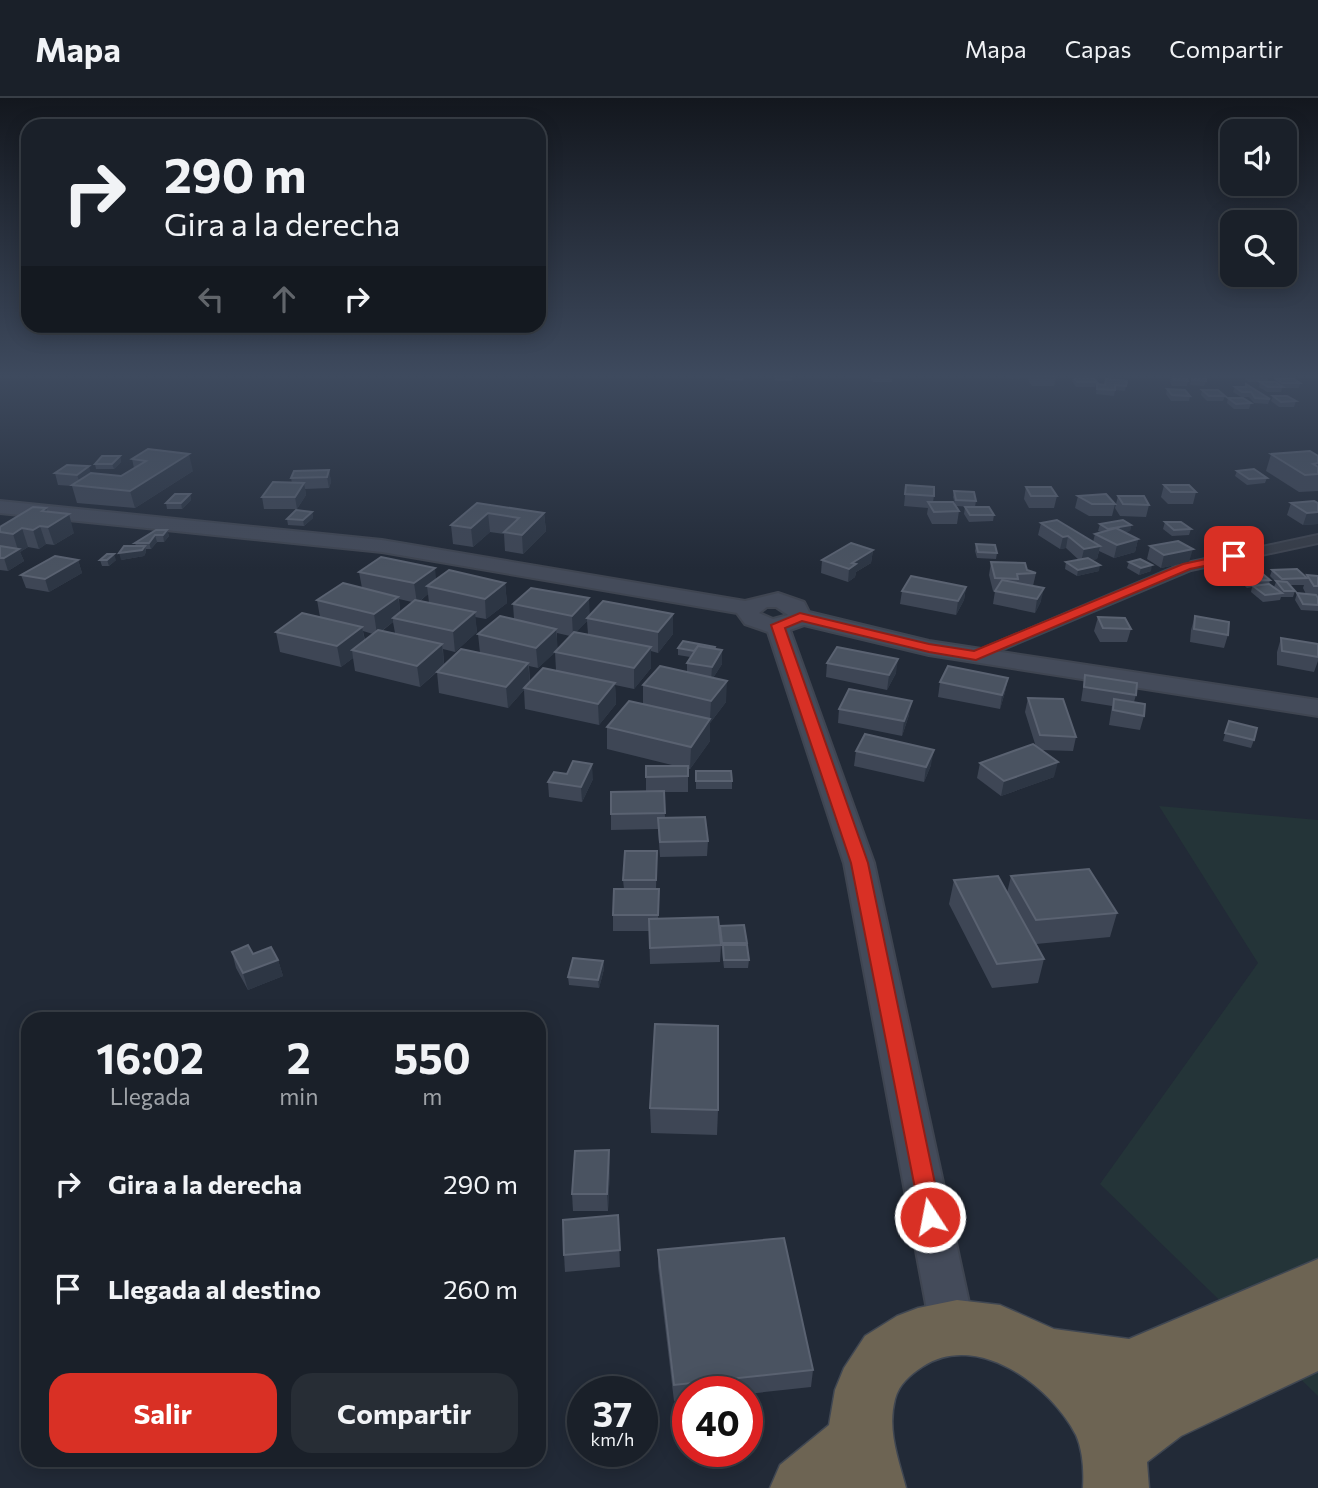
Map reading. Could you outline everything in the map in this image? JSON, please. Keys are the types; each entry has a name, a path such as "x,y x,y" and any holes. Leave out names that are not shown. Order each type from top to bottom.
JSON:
{"highway":[{"path":"1049,1357 1130,1368 1318,1285"},
{"path":"803,1488 866,1465 862,1403 875,1370 908,1339 952,1326 1001,1333 1049,1357 1070,1376 1103,1422 1114,1469"},
{"path":"1114,1469 1160,1413 1318,1341"}],"street":[{"path":"0,507 382,546 748,608 763,601 785,601 800,610 789,621"},
{"path":"976,656 1187,566 1318,539"},
{"path":"789,621 976,656 1318,708"},
{"path":"789,621 859,863 952,1326"}],"shaded area":[{"path":"1159,806 1318,820 1318,1396 1100,1184 1258,963"}],"building":[{"path":"148,449 189,454 130,491 72,485 91,473 121,476 146,461 132,459"},
{"path":"1310,451 1318,456 1318,463 1313,464 1318,467 1318,474 1305,475 1271,454"},
{"path":"102,456 120,456 112,464 95,464"},
{"path":"67,465 89,466 77,475 55,473"},
{"path":"1254,469 1267,478 1249,479 1237,471"},
{"path":"329,470 327,477 291,478 294,471"},
{"path":"273,482 304,483 295,497 262,497"},
{"path":"906,485 934,487 934,496 905,494"},
{"path":"1164,485 1189,485 1196,492 1171,492"},
{"path":"1026,487 1051,487 1057,496 1031,496"},
{"path":"954,491 974,492 976,501 956,500"},
{"path":"175,494 190,494 181,503 166,503"},
{"path":"1106,494 1115,504 1092,504 1078,496"},
{"path":"1118,496 1144,496 1149,505 1123,504"},
{"path":"928,502 953,502 959,511 934,512"},
{"path":"477,503 544,513 522,535 504,532 519,518 488,513 471,528 451,525"},
{"path":"1291,503 1318,503 1318,512 1307,513"},
{"path":"33,507 46,508 42,511 69,514 48,527 40,526 33,530 22,528 13,534 0,532 0,527"},
{"path":"965,507 989,507 994,515 970,515"},
{"path":"296,510 312,512 303,520 287,519"},
{"path":"1057,520 1100,546 1084,549 1068,536 1063,537 1041,523"},
{"path":"1123,520 1131,525 1108,529 1100,524"},
{"path":"1165,522 1181,522 1191,529 1174,530"},
{"path":"1116,528 1138,539 1117,545 1095,534"},
{"path":"156,530 167,530 163,535 155,535 149,543 135,543"},
{"path":"1178,541 1193,549 1164,555 1150,546"},
{"path":"851,543 873,550 852,563 856,564 849,569 822,560"},
{"path":"976,544 995,545 997,553 978,552"},
{"path":"0,546 19,549 0,558"},
{"path":"124,546 145,546 142,550 119,553"},
{"path":"107,554 114,554 107,560 100,560"},
{"path":"55,556 78,560 45,579 21,575"},
{"path":"381,557 435,568 414,583 359,572"},
{"path":"1088,558 1100,565 1078,570 1066,562"},
{"path":"1140,559 1152,565 1141,568 1129,562"},
{"path":"991,562 1025,563 1027,570 1036,573 1017,574 1018,579 995,578"},
{"path":"1257,569 1270,580 1249,581 1237,570"},
{"path":"1297,569 1307,578 1282,579 1272,570"},
{"path":"449,570 505,583 485,599 427,586"},
{"path":"1307,575 1318,576 1318,586 1314,586"},
{"path":"911,576 966,587 958,601 902,591"},
{"path":"1002,580 1044,588 1037,599 995,591"},
{"path":"1276,581 1287,582 1295,591 1284,591"},
{"path":"343,583 398,597 374,614 317,600"},
{"path":"1269,584 1282,593 1265,595 1253,586"},
{"path":"531,588 589,598 572,616 513,604"},
{"path":"1297,593 1316,595 1318,605 1303,604"},
{"path":"415,600 475,612 453,631 393,618"},
{"path":"603,601 673,614 658,632 587,618"},
{"path":"302,613 362,627 337,646 276,632"},
{"path":"500,616 556,629 536,648 478,634"},
{"path":"1195,616 1229,622 1228,635 1194,629"},
{"path":"1098,617 1125,618 1131,629 1103,628"},
{"path":"378,630 442,644 417,666 352,650"},
{"path":"574,632 651,647 634,668 555,652"},
{"path":"1281,638 1318,644 1318,657 1282,651"},
{"path":"683,641 715,647 698,646 694,651 678,648"},
{"path":"698,646 722,650 712,667 687,663"},
{"path":"837,647 898,659 889,675 827,663"},
{"path":"461,649 528,663 506,687 437,672"},
{"path":"660,666 727,681 711,701 643,685"},
{"path":"948,666 1008,678 1002,695 940,682"},
{"path":"543,668 615,683 598,704 524,688"},
{"path":"1085,675 1137,683 1136,695 1084,687"},
{"path":"849,689 912,701 904,721 839,709"},
{"path":"1028,698 1063,699 1076,737 1040,735"},
{"path":"1114,699 1145,704 1144,716 1113,710"},
{"path":"629,701 710,719 691,747 607,727"},
{"path":"1229,721 1257,728 1254,740 1225,733"},
{"path":"865,734 934,750 926,767 856,751"},
{"path":"1033,744 1058,762 1004,781 980,763"},
{"path":"573,761 592,764 581,787 548,782 554,772 567,774"},
{"path":"646,766 688,766 688,776 646,777"},
{"path":"696,771 731,771 732,781 696,781"},
{"path":"664,791 665,813 611,814 611,792"},
{"path":"705,817 708,841 660,842 658,818"},
{"path":"625,851 657,851 656,880 623,880"},
{"path":"1089,869 1117,913 1036,920 1011,876"},
{"path":"998,876 1044,959 997,964 954,880"},
{"path":"614,889 659,889 658,915 613,915"},
{"path":"718,917 721,945 650,948 649,919"},
{"path":"744,925 747,943 722,943 720,926"},
{"path":"248,945 253,954 271,947 278,960 243,973 232,952"},
{"path":"723,945 747,945 749,960 724,960"},
{"path":"573,958 603,961 598,980 568,977"},
{"path":"655,1024 718,1026 718,1110 650,1108"},
{"path":"609,1150 607,1194 572,1194 575,1151"},
{"path":"618,1215 620,1250 564,1255 563,1220"},
{"path":"784,1238 813,1370 757,1376 673,1376 658,1250"}],"route":[{"path":"930,1217 859,863 778,625 792,623 800,617 929,648 976,656 1187,566 1234,556"}]}
